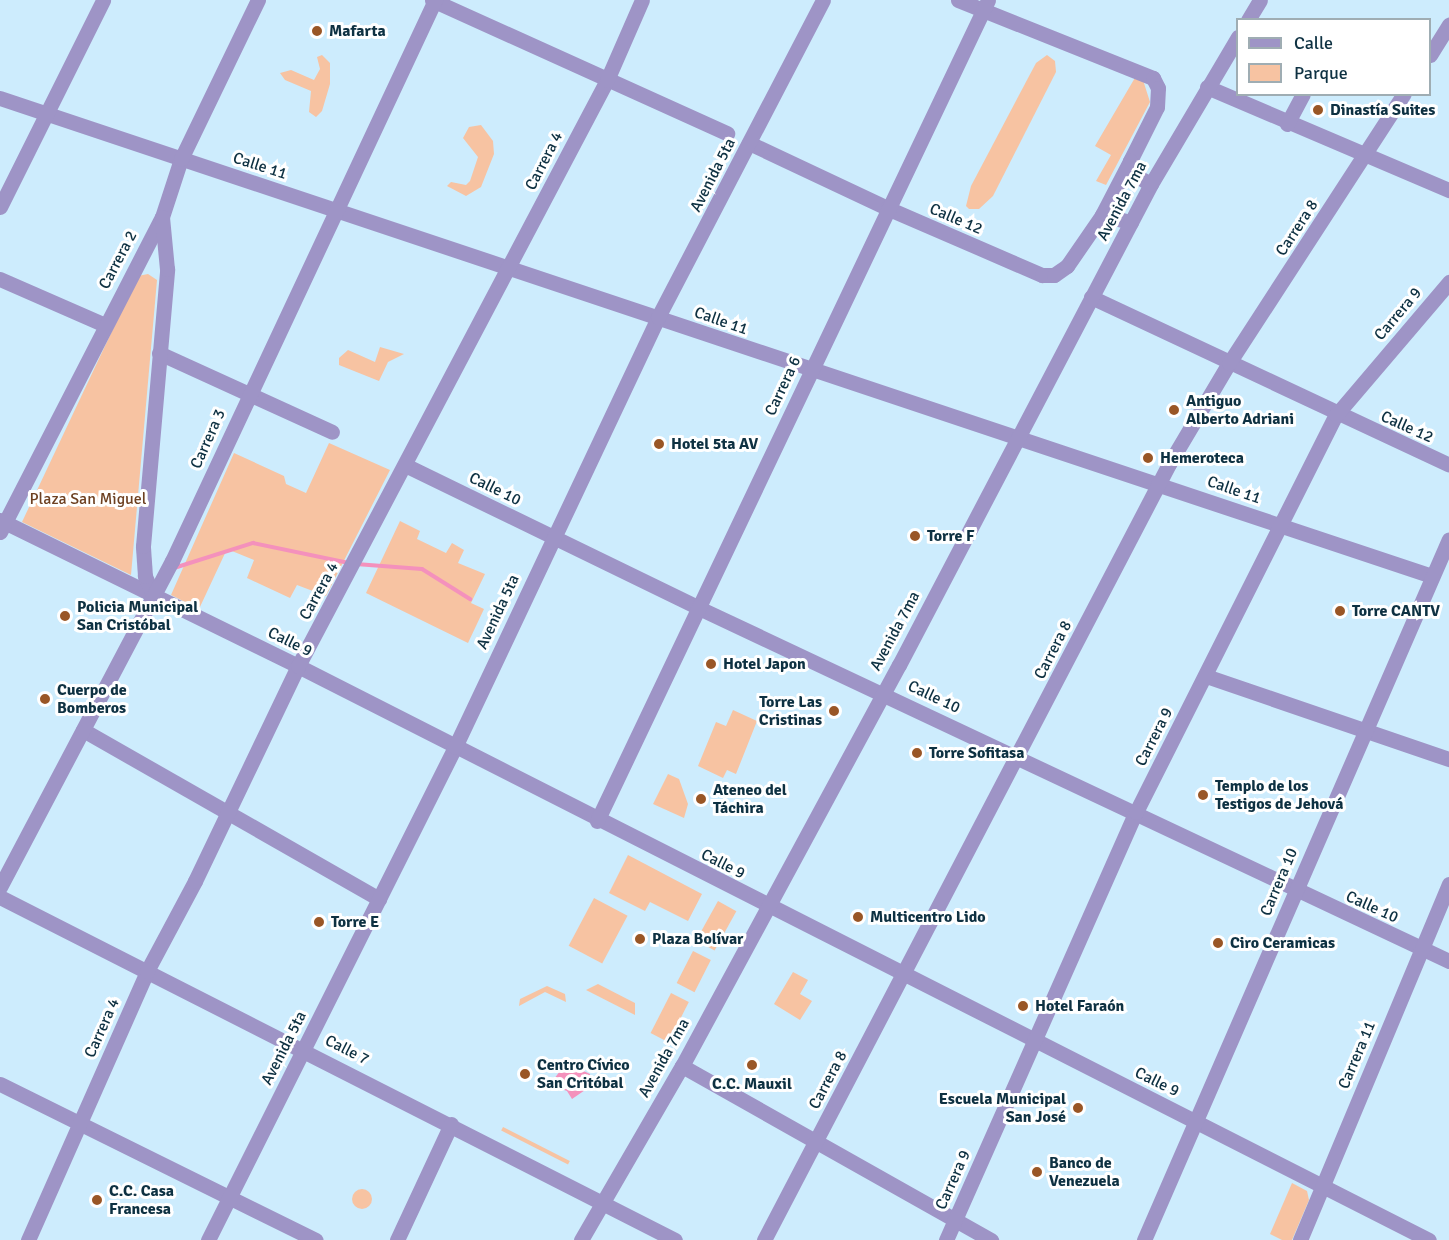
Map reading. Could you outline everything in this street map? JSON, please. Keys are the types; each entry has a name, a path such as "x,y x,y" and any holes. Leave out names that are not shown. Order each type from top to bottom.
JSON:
{"street":[{"path":"0,207 103,0"},
{"name":"Carrera 2","path":"2,525 136,263 162,217 181,159 258,0"},
{"path":"434,0 727,133"},
{"name":"Carrera 3","path":"0,887 172,561 434,0"},
{"name":"Carrera 4","path":"28,1240 147,971 228,813 298,666 382,511 607,80 642,0"},
{"name":"Avenida 5ta","path":"208,1240 455,747 658,317 823,0"},
{"path":"958,0 985,5"},
{"path":"1249,18 1260,0"},
{"name":"Calle 12","path":"749,143 887,208 1042,274 1054,274 1067,266 1102,215 1157,106 1158,88 1153,78 985,5"},
{"name":"Carrera 6","path":"597,820 701,609 810,371 985,5"},
{"path":"1431,53 1449,24"},
{"name":"Avenida 7ma","path":"581,1240 682,1066 766,906 883,693 1151,184 1236,40"},
{"path":"1207,87 1287,124 1449,190"},
{"path":"1287,124 1302,96"},
{"name":"Carrera 8","path":"764,1240 1159,484 1229,363 1403,96"},
{"name":"Calle 11","path":"0,98 658,317 1015,440 1159,484 1431,576"},
{"path":"1130,161 1134,175 1151,184"},
{"path":"1102,215 1131,222"},
{"path":"153,595 145,576 143,546 167,269 162,217"},
{"path":"136,263 156,259 167,269"},
{"path":"0,279 105,325"},
{"name":"Carrera 9","path":"946,1240 1136,812 1336,415 1449,282"},
{"name":"Calle 12","path":"1091,297 1336,415 1449,465"},
{"path":"159,353 332,432"},
{"name":"Calle 10","path":"405,465 701,609 1136,812 1294,891 1449,961"},
{"name":"Calle 9","path":"2,525 298,666 766,906 1322,1186 1412,1237 1430,1240"},
{"name":"Carrera 10","path":"1144,1240 1449,539"},
{"path":"1206,676 1449,759"},
{"path":"82,730 379,899"},
{"name":"Carrera 11","path":"1300,1240 1449,884"},
{"name":"Calle 7","path":"0,897 304,1048 675,1240"},
{"path":"682,1066 991,1240"},
{"path":"0,1084 315,1240"},
{"path":"397,1240 451,1124"}],"green space":[{"path":"322,55 330,63 330,84 322,111 316,117 309,112 311,91 285,80 280,73 291,70 314,80 320,69 317,57"},
{"path":"1047,55 1055,61 1056,72 993,196 979,209 969,209 966,206 971,186 1036,63"},
{"path":"1136,76 1143,80 1150,102 1106,185 1096,181 1111,155 1095,146"},
{"path":"481,125 493,141 494,154 481,187 466,196 447,186 451,182 466,185 470,181 478,157 463,138 469,127"},
{"name":"Plaza San Miguel","path":"148,274 157,280 131,575 22,522 138,276"},
{"path":"380,347 404,354 388,362 379,381 339,365 339,358 348,350 375,362"},
{"path":"329,443 390,470 326,596 297,585 290,598 247,578 254,560 227,549 199,609 171,595 234,453 284,476 286,484 306,493"},
{"path":"400,521 420,531 417,539 446,553 452,543 464,550 458,563 485,574 471,603 484,609 468,643 366,593"},
{"path":"733,710 757,721 736,774 727,770 723,778 698,766 716,722 726,726"},
{"path":"668,774 679,779 688,804 684,818 653,804"},
{"path":"628,855 702,894 688,921 650,902 645,911 609,893"},
{"path":"594,898 628,916 602,964 569,946"},
{"path":"718,901 736,911 715,951 696,940"},
{"path":"693,951 711,960 694,992 677,983"},
{"path":"793,972 808,980 800,994 812,1001 800,1020 774,1004"},
{"path":"598,984 635,1003 635,1015 586,990"},
{"path":"547,986 565,994 566,1002 545,992 519,1006 520,999"},
{"path":"671,993 689,1002 668,1042 651,1033"},
{"path":"503,1127 570,1161 568,1165 501,1131"},
{"path":"1292,1183 1307,1191 1309,1200 1292,1240 1282,1240 1270,1234"},
{"path":"362,1189 369,1192 372,1199 369,1206 362,1209 355,1206 352,1199 355,1192"}],"shaded area":[{"path":"566,1063 590,1074 591,1086 572,1099 567,1091 554,1086 554,1079"}],"waterway":[{"path":"174,568 253,543 349,563"},
{"path":"356,564 422,569 470,599"}],"place":[{"name":"Mafarta","path":"317,31"},
{"name":"Dinastía Suites","path":"1318,110"},
{"name":"Antiguo Alberto Adriani","path":"1174,410"},
{"name":"Hotel 5ta AV","path":"659,444"},
{"name":"Hemeroteca","path":"1148,458"},
{"name":"Torre F","path":"915,536"},
{"name":"Torre CANTV","path":"1340,611"},
{"name":"Policia Municipal San Cristóbal","path":"65,616"},
{"name":"Hotel Japon","path":"711,664"},
{"name":"Cuerpo de Bomberos","path":"45,699"},
{"name":"Torre Las Cristinas","path":"834,711"},
{"name":"Torre Sofitasa","path":"917,753"},
{"name":"Templo de los Testigos de Jehová","path":"1203,795"},
{"name":"Ateneo del Táchira","path":"701,799"},
{"name":"Multicentro Lido","path":"858,917"},
{"name":"Torre E","path":"319,922"},
{"name":"Plaza Bolívar","path":"640,939"},
{"name":"Ciro Ceramicas","path":"1218,943"},
{"name":"Hotel Faraón","path":"1023,1006"},
{"name":"C.C. Mauxil","path":"752,1065"},
{"name":"Centro Cívico San Critóbal","path":"525,1074"},
{"name":"Escuela Municipal San José","path":"1078,1108"},
{"name":"Banco de Venezuela","path":"1037,1172"},
{"name":"C.C. Casa Francesa","path":"97,1200"}]}
